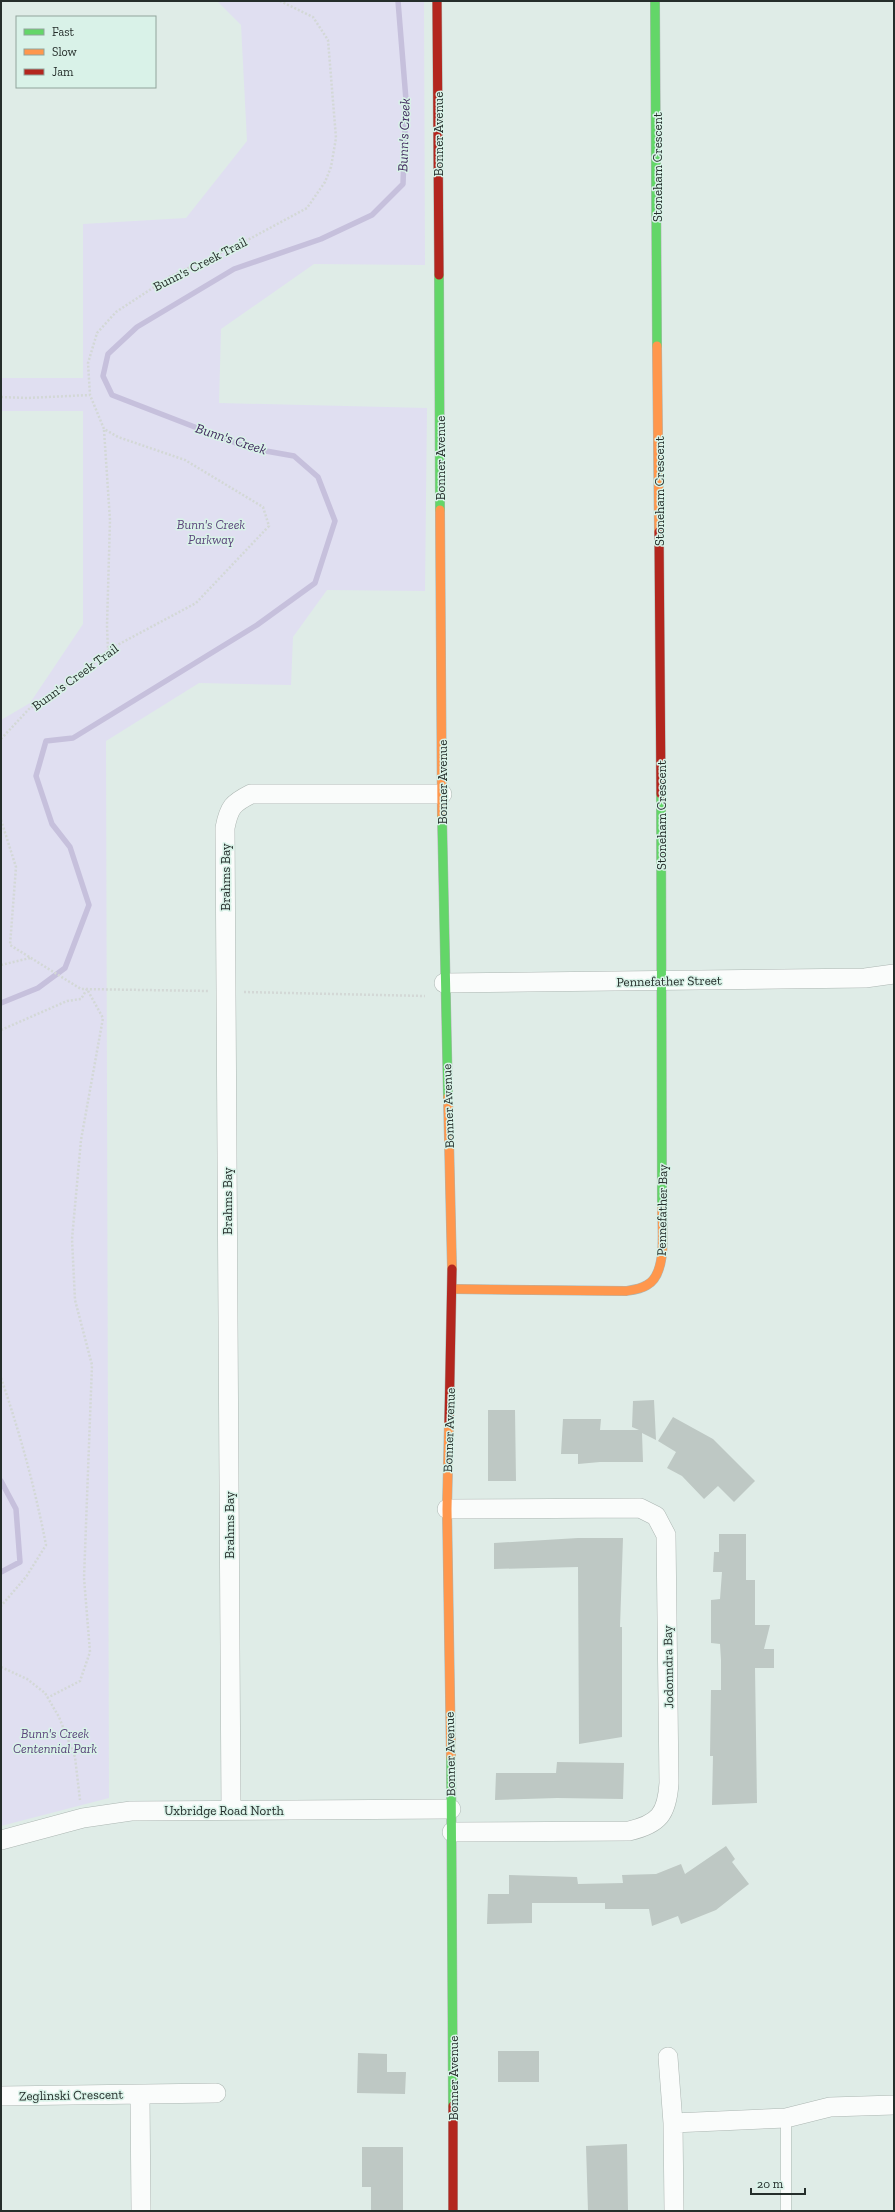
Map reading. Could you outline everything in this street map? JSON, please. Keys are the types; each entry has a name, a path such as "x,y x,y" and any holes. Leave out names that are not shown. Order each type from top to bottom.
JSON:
{"street":[{"name":"Bonner Avenue","path":"437,1 444,990 453,1289 447,1509 452,1832 453,2211"},
{"name":"Stoneham Crescent","path":"656,1 662,982"},
{"name":"Brahms Bay","path":"231,1810 225,828 228,813 236,802 251,794 442,794"},
{"name":"Pennefather Street","path":"444,990 662,982 865,978 894,974"},
{"name":"Pennefather Bay","path":"453,1289 626,1290 645,1288 657,1275 662,1258 662,982"},
{"name":"Jodonndra Bay","path":"447,1509 640,1508 656,1516 666,1535 669,1783 668,1801 660,1818 646,1827 629,1831 452,1832"},
{"name":"Uxbridge Road North","path":"1,1840 83,1818 132,1811 451,1809"},
{"path":"668,2057 673,2123 674,2211"},
{"name":"Zeglinski Crescent","path":"1,2096 216,2093"},
{"name":"Zeglinski Crescent","path":"140,2095 142,2211"},
{"path":"673,2123 786,2118 830,2107 894,2105"}],"lane":[{"path":"786,2118 786,2211"}],"path":[{"name":"Bunn's Creek Trail","path":"1,739 29,709 78,678 108,650 196,603 269,526 263,507 185,460 118,437 104,429 90,395 88,363 97,333 116,312 171,276 242,243 307,208 325,182 331,167 336,138 328,40 313,17 280,1"},
{"path":"1,397 27,398 90,395"},
{"path":"104,429 110,520 107,626 108,650"},
{"path":"1,820 16,867 10,945 81,989 226,992 444,990"},
{"path":"1,965 30,958"},
{"path":"1,1030 67,1001 81,999 87,989"},
{"path":"48,1698 80,1681 90,1652 84,1578 92,1365 75,1300 72,1239 81,1140 103,1018 87,989"},
{"path":"1,1378 20,1435 38,1502 46,1545 26,1577 1,1606"},
{"path":"1,1667 27,1679 48,1698 59,1717 75,1757 83,1818"}],"green space":[{"path":"217,1 424,1 425,265 314,264 221,329 219,403 427,408 425,591 327,590 293,637 291,685 199,683 106,741 109,1798 1,1826 1,720 30,703 83,624 83,411 1,411 1,378 83,378 83,224 186,218 247,141 241,25"}],"building":[{"path":"654,1400 656,1440 642,1433 643,1462 600,1462 578,1464 578,1454 561,1454 563,1419 601,1419 600,1430 639,1430 632,1427 633,1401"},
{"path":"488,1410 515,1410 516,1481 488,1481"},
{"path":"673,1417 713,1439 755,1481 734,1502 718,1486 704,1499 682,1476 667,1468 676,1452 658,1441"},
{"path":"719,1534 746,1534 746,1580 755,1580 755,1625 770,1625 764,1649 774,1649 774,1668 755,1668 757,1803 712,1805 713,1756 710,1756 711,1690 721,1690 721,1660 720,1644 711,1643 711,1600 720,1599 722,1572 713,1572 714,1552 719,1552"},
{"path":"578,1538 623,1538 620,1627 622,1627 622,1737 579,1744 578,1567 494,1569 494,1543"},
{"path":"557,1762 624,1763 623,1799 557,1798 495,1800 496,1773 556,1773"},
{"path":"726,1846 735,1859 732,1862 749,1884 716,1910 681,1924 678,1916 652,1926 649,1909 605,1909 605,1903 532,1903 532,1923 487,1924 488,1894 509,1894 509,1875 577,1877 578,1884 623,1883 622,1875 656,1874 681,1864 685,1874"},
{"path":"498,2051 539,2051 539,2082 498,2082"},
{"path":"358,2053 387,2054 387,2072 406,2072 405,2094 357,2093"},
{"path":"627,2144 628,2211 588,2211 586,2146"},
{"path":"362,2147 403,2147 403,2211 371,2211 371,2187 362,2187"}],"waterway":[{"name":"Bunn's Creek","path":"1,1003 38,988 65,968 89,905 70,847 52,824 36,776 46,741 73,738 257,625 315,583 335,521 318,477 294,456 249,448 112,395 103,376 108,354 137,327 234,269 321,239 372,215 403,184 406,100 398,1"},
{"name":"Bunn's Creek","path":"1,1481 16,1509 20,1562 1,1572"}],"traffic: fast":[{"path":"655,1 657,346"},
{"path":"439,275 440,510"},
{"path":"661,794 662,1206"},
{"path":"442,816 448,1097"},
{"path":"451,1757 453,2106"}],"traffic: slow":[{"path":"657,346 659,532"},
{"path":"440,510 442,816"},
{"path":"448,1097 452,1269"},
{"path":"453,1289 626,1291 637,1289 647,1285 654,1279 658,1271 661,1261 663,1237 662,1206"},
{"path":"449,1422 447,1509 451,1757"}],"traffic: jam":[{"path":"437,1 439,275"},
{"path":"659,532 661,794"},
{"path":"449,1422 452,1269"},
{"path":"453,2106 453,2211"}],"park label":[{"name":"Bunn's Creek Parkway","path":"211,532"},
{"name":"Bunn's Creek Centennial Park","path":"55,1740"}]}
